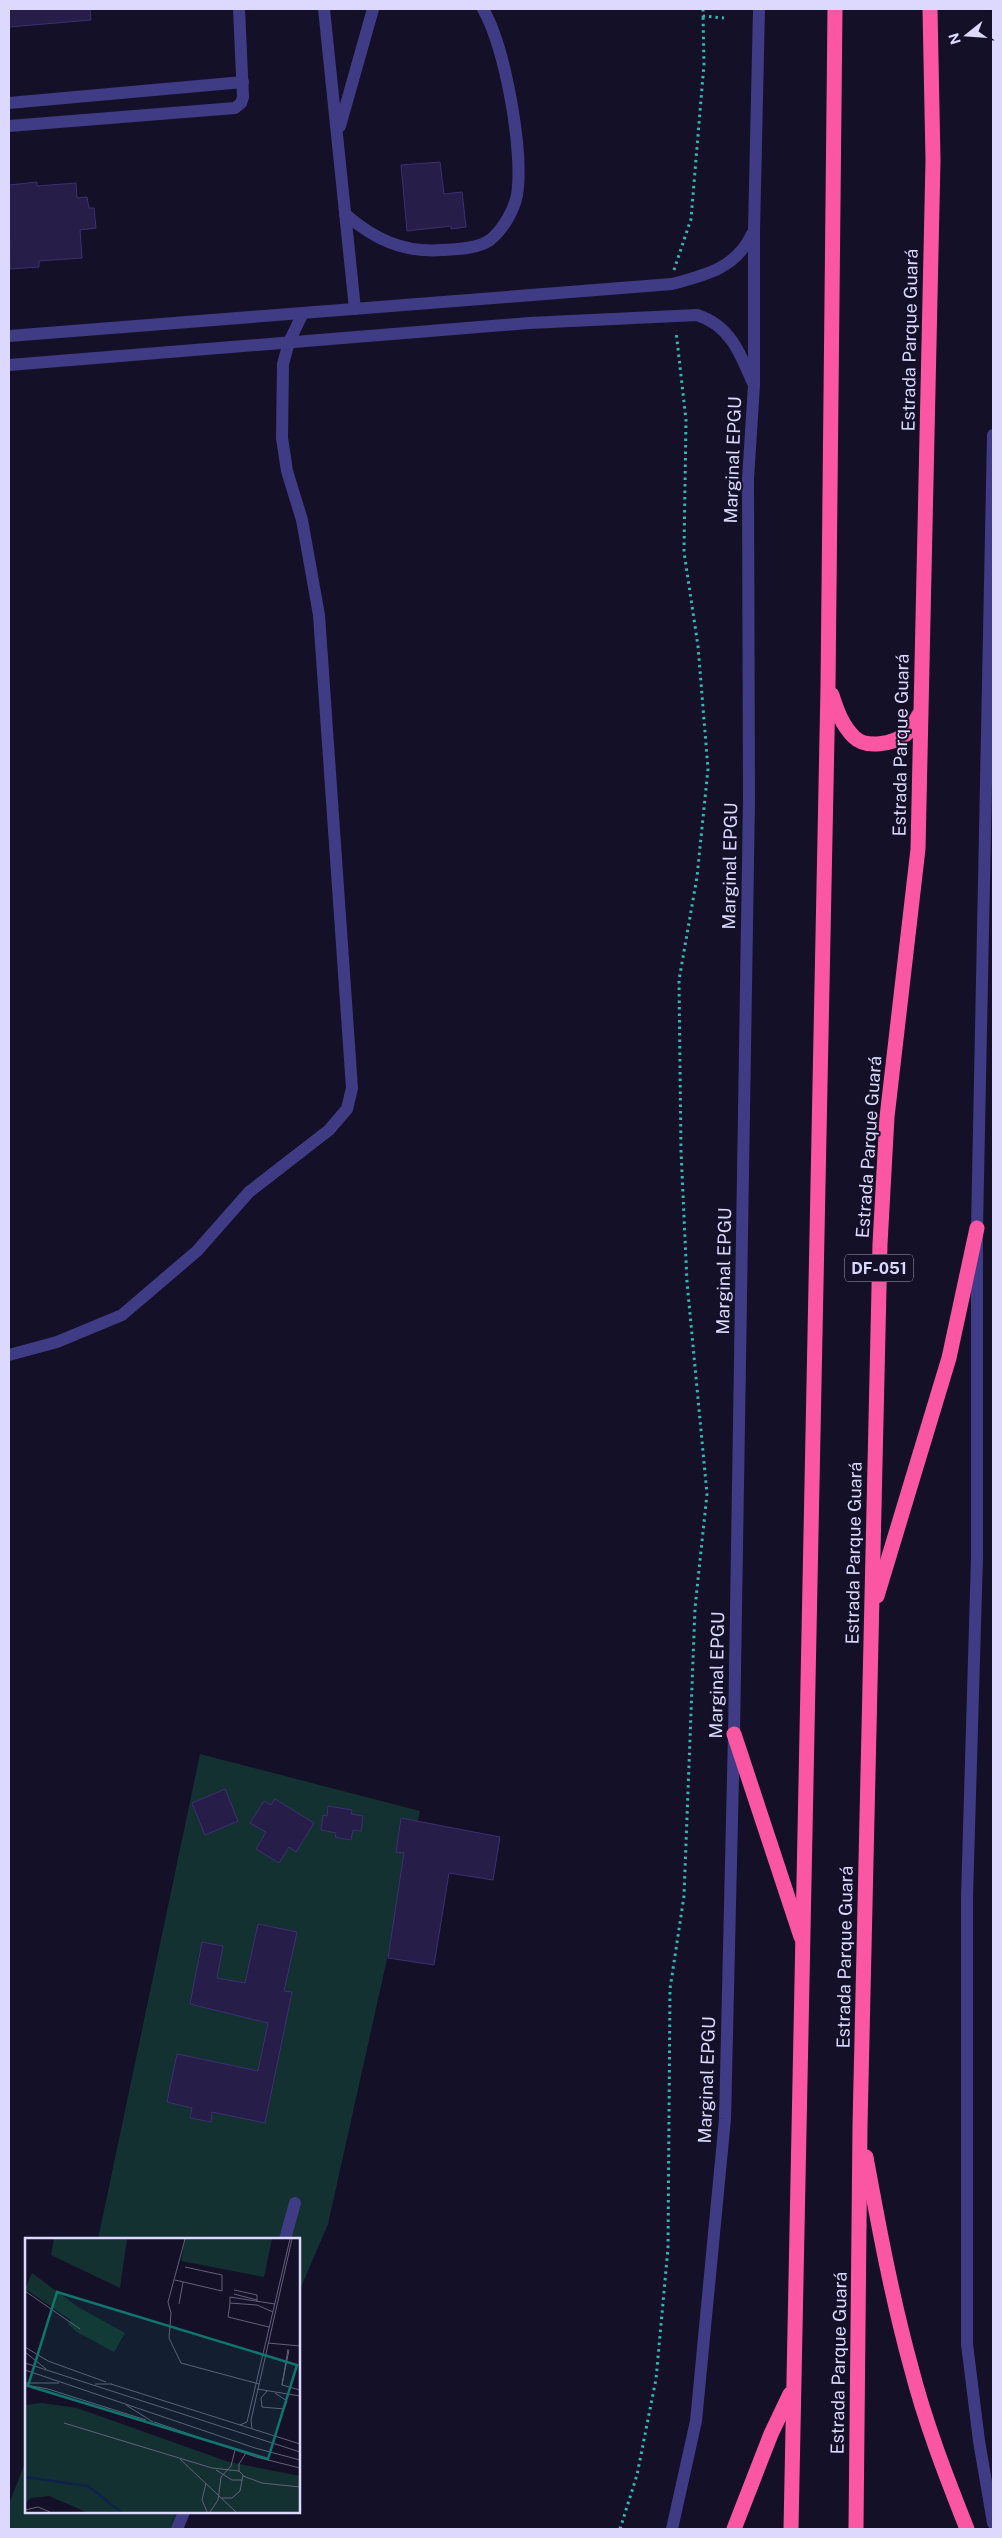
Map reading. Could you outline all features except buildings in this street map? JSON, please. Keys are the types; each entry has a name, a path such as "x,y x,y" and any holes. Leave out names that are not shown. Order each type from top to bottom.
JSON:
{"highway":[{"path":"791,2529 828,687 835,9"},
{"name":"Estrada Parque Guará","path":"856,2529 860,2126 880,1234 887,1117 918,849 933,160 930,9"},
{"path":"828,687 842,722 855,739 870,744 892,740 908,733 920,714"},
{"path":"872,1612 949,1358 977,1228"},
{"path":"734,1734 804,1947"},
{"path":"860,2126 891,2288 911,2369 940,2460 966,2529"},
{"path":"734,2529 771,2434 793,2388"}],"street":[{"path":"9,126 235,108 241,104 243,97 239,9"},
{"path":"324,9 355,309"},
{"path":"338,133 373,9"},
{"path":"345,214 365,231 382,241 415,250 432,251 471,247 490,240 511,213 517,196 519,169 516,127 495,34 483,9"},
{"name":"Marginal EPGU","path":"672,2529 696,2421 725,2119 734,1734 749,800 748,479 754,385 754,232 759,9"},
{"path":"9,103 243,82"},
{"path":"9,336 672,284 704,276 729,264 746,247 754,232"},
{"path":"9,1355 58,1342 122,1314 197,1251 249,1192 329,1130 347,1109 352,1088 319,615 302,520 287,471 282,438 283,364 289,342 303,313"},
{"path":"9,365 529,323 697,315 713,320 738,349 754,385"},
{"path":"993,435 977,1228 977,1557 967,1897 967,2344 979,2441 993,2522"},
{"path":"285,2238 295,2203"},
{"path":"178,2529 184,2513"}],"path":[{"path":"672,284 674,265 691,218 704,64 703,9"},
{"path":"703,16 724,18"},
{"path":"620,2529 637,2475 656,2379 668,2248 670,1989 684,1896 695,1608 707,1494 687,1272 681,1151 680,980 698,877 708,769 698,646 684,552 686,420 675,317"}],"green space":[{"path":"200,1754 420,1811 328,2224 300,2290 300,2238 98,2238"},
{"path":"25,2463 25,2513 177,2513 171,2529 9,2529 9,2504"}]}
